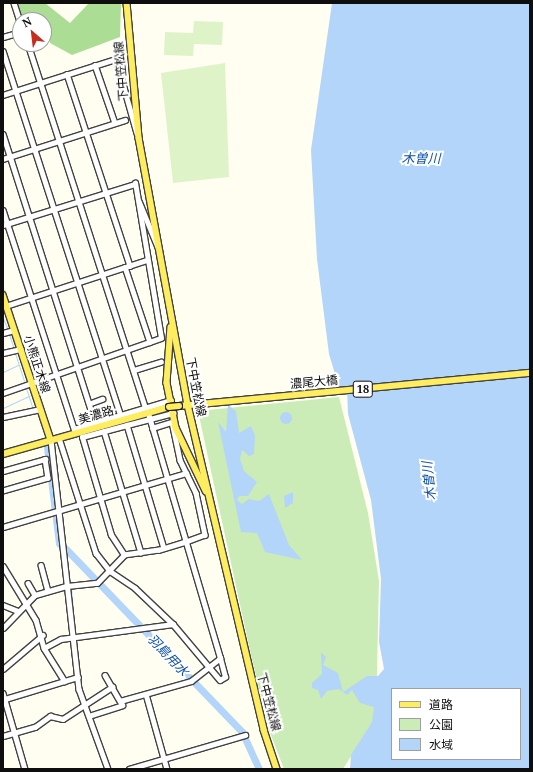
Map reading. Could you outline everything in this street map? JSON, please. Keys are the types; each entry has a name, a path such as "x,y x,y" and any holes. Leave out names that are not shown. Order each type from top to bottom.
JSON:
{"main road":[{"name":"下中笠松線","path":"127,3 139,138 188,405 264,730 277,769"},
{"name":"小熊正木線","path":"3,295 6,306 6,315 14,330 21,349 30,381 51,440"},
{"path":"171,310 167,372 173,413 185,449 211,500"},
{"name":"濃尾大橋","path":"196,404 530,373"},
{"name":"美濃路","path":"3,454 59,438 75,431 169,407 196,404"}],"street":[{"path":"3,51 36,149 120,413"},
{"path":"30,52 145,406"},
{"path":"3,95 116,58 139,138"},
{"path":"95,65 115,123"},
{"path":"3,70 9,68"},
{"path":"67,74 106,192 150,342"},
{"path":"3,159 125,120"},
{"path":"3,134 91,403 95,422"},
{"path":"5,224 135,183"},
{"path":"135,183 142,213 161,252"},
{"path":"3,393 30,381 161,338 135,183"},
{"path":"3,210 5,224 32,297 75,431 82,437 111,535 124,555"},
{"path":"6,306 147,260"},
{"path":"3,333 14,330"},
{"path":"3,353 21,349"},
{"path":"134,370 161,362"},
{"path":"91,403 102,400"},
{"path":"75,431 120,413 171,400"},
{"path":"3,417 40,409"},
{"path":"82,437 149,418 173,413"},
{"path":"59,438 91,544 110,571 135,588 174,624 220,680 225,677 220,658 149,418"},
{"path":"3,628 35,595 67,586 99,581 124,555 164,548 205,536 196,493 186,473 172,422 152,428"},
{"path":"127,425 164,548"},
{"path":"104,431 141,553"},
{"path":"51,440 56,511 78,677 84,705 108,769"},
{"path":"3,471 53,458"},
{"path":"3,491 48,478 46,459"},
{"path":"3,527 186,473"},
{"path":"3,566 43,635 44,648 65,681"},
{"path":"41,566 48,592"},
{"path":"28,583 35,595"},
{"path":"3,605 18,611"},
{"path":"44,648 61,639 149,630 174,624"},
{"path":"3,669 43,635"},
{"path":"120,701 193,679 220,658"},
{"path":"89,716 122,705 105,675"},
{"path":"5,699 78,677"},
{"path":"3,736 35,727 50,716 63,719 112,687"},
{"path":"3,693 25,769"},
{"path":"146,694 167,769"},
{"path":"129,769 243,736"}],"green space":[{"path":"17,3 45,3 70,23 89,3 121,3 120,37 72,55 52,44 52,12 20,12"},
{"path":"194,21 223,22 222,45 194,44 193,56 164,55 165,32 193,33"},
{"path":"225,63 229,177 173,183 161,73"},
{"path":"339,397 368,513 379,581 376,717 343,769 284,769 269,730 251,655 198,411"}],"water":[{"name":"木曽川","path":"332,3 530,3 530,769 350,769 351,755 372,722 374,707 360,703 352,690 347,695 343,692 367,676 378,676 384,669 379,642 381,579 371,500 348,414 347,387 341,389 338,384 329,354 317,259 311,150"},
{"path":"228,405 236,411 239,433 251,426 255,436 254,454 249,456 242,450 240,459 244,471 257,482 248,496 239,496 237,500 242,504 249,499 259,501 269,494 289,545 302,560 265,552 257,533 241,532 218,422 226,432"},
{"path":"286,412 290,414 292,418 290,422 286,424 282,422 280,418 282,414"},
{"path":"293,492 293,503 285,508 284,496"},
{"path":"321,652 326,657 323,665 338,673 343,692 339,689 327,691 321,699 318,690 312,688 312,683 322,674"}],"waterway":[{"name":"羽島用水","path":"3,318 7,328"},
{"name":"羽島用水","path":"9,334 14,349"},
{"name":"羽島用水","path":"15,353 24,381"},
{"path":"3,372 18,365"},
{"name":"羽島用水","path":"26,388 33,409"},
{"path":"3,408 29,396"},
{"name":"羽島用水","path":"47,447 59,543"},
{"name":"羽島用水","path":"49,479 53,510"},
{"name":"羽島用水","path":"53,515 60,547"},
{"name":"羽島用水","path":"66,549 242,732 259,769"},
{"path":"66,554 70,583"},
{"path":"71,588 73,612"}]}
